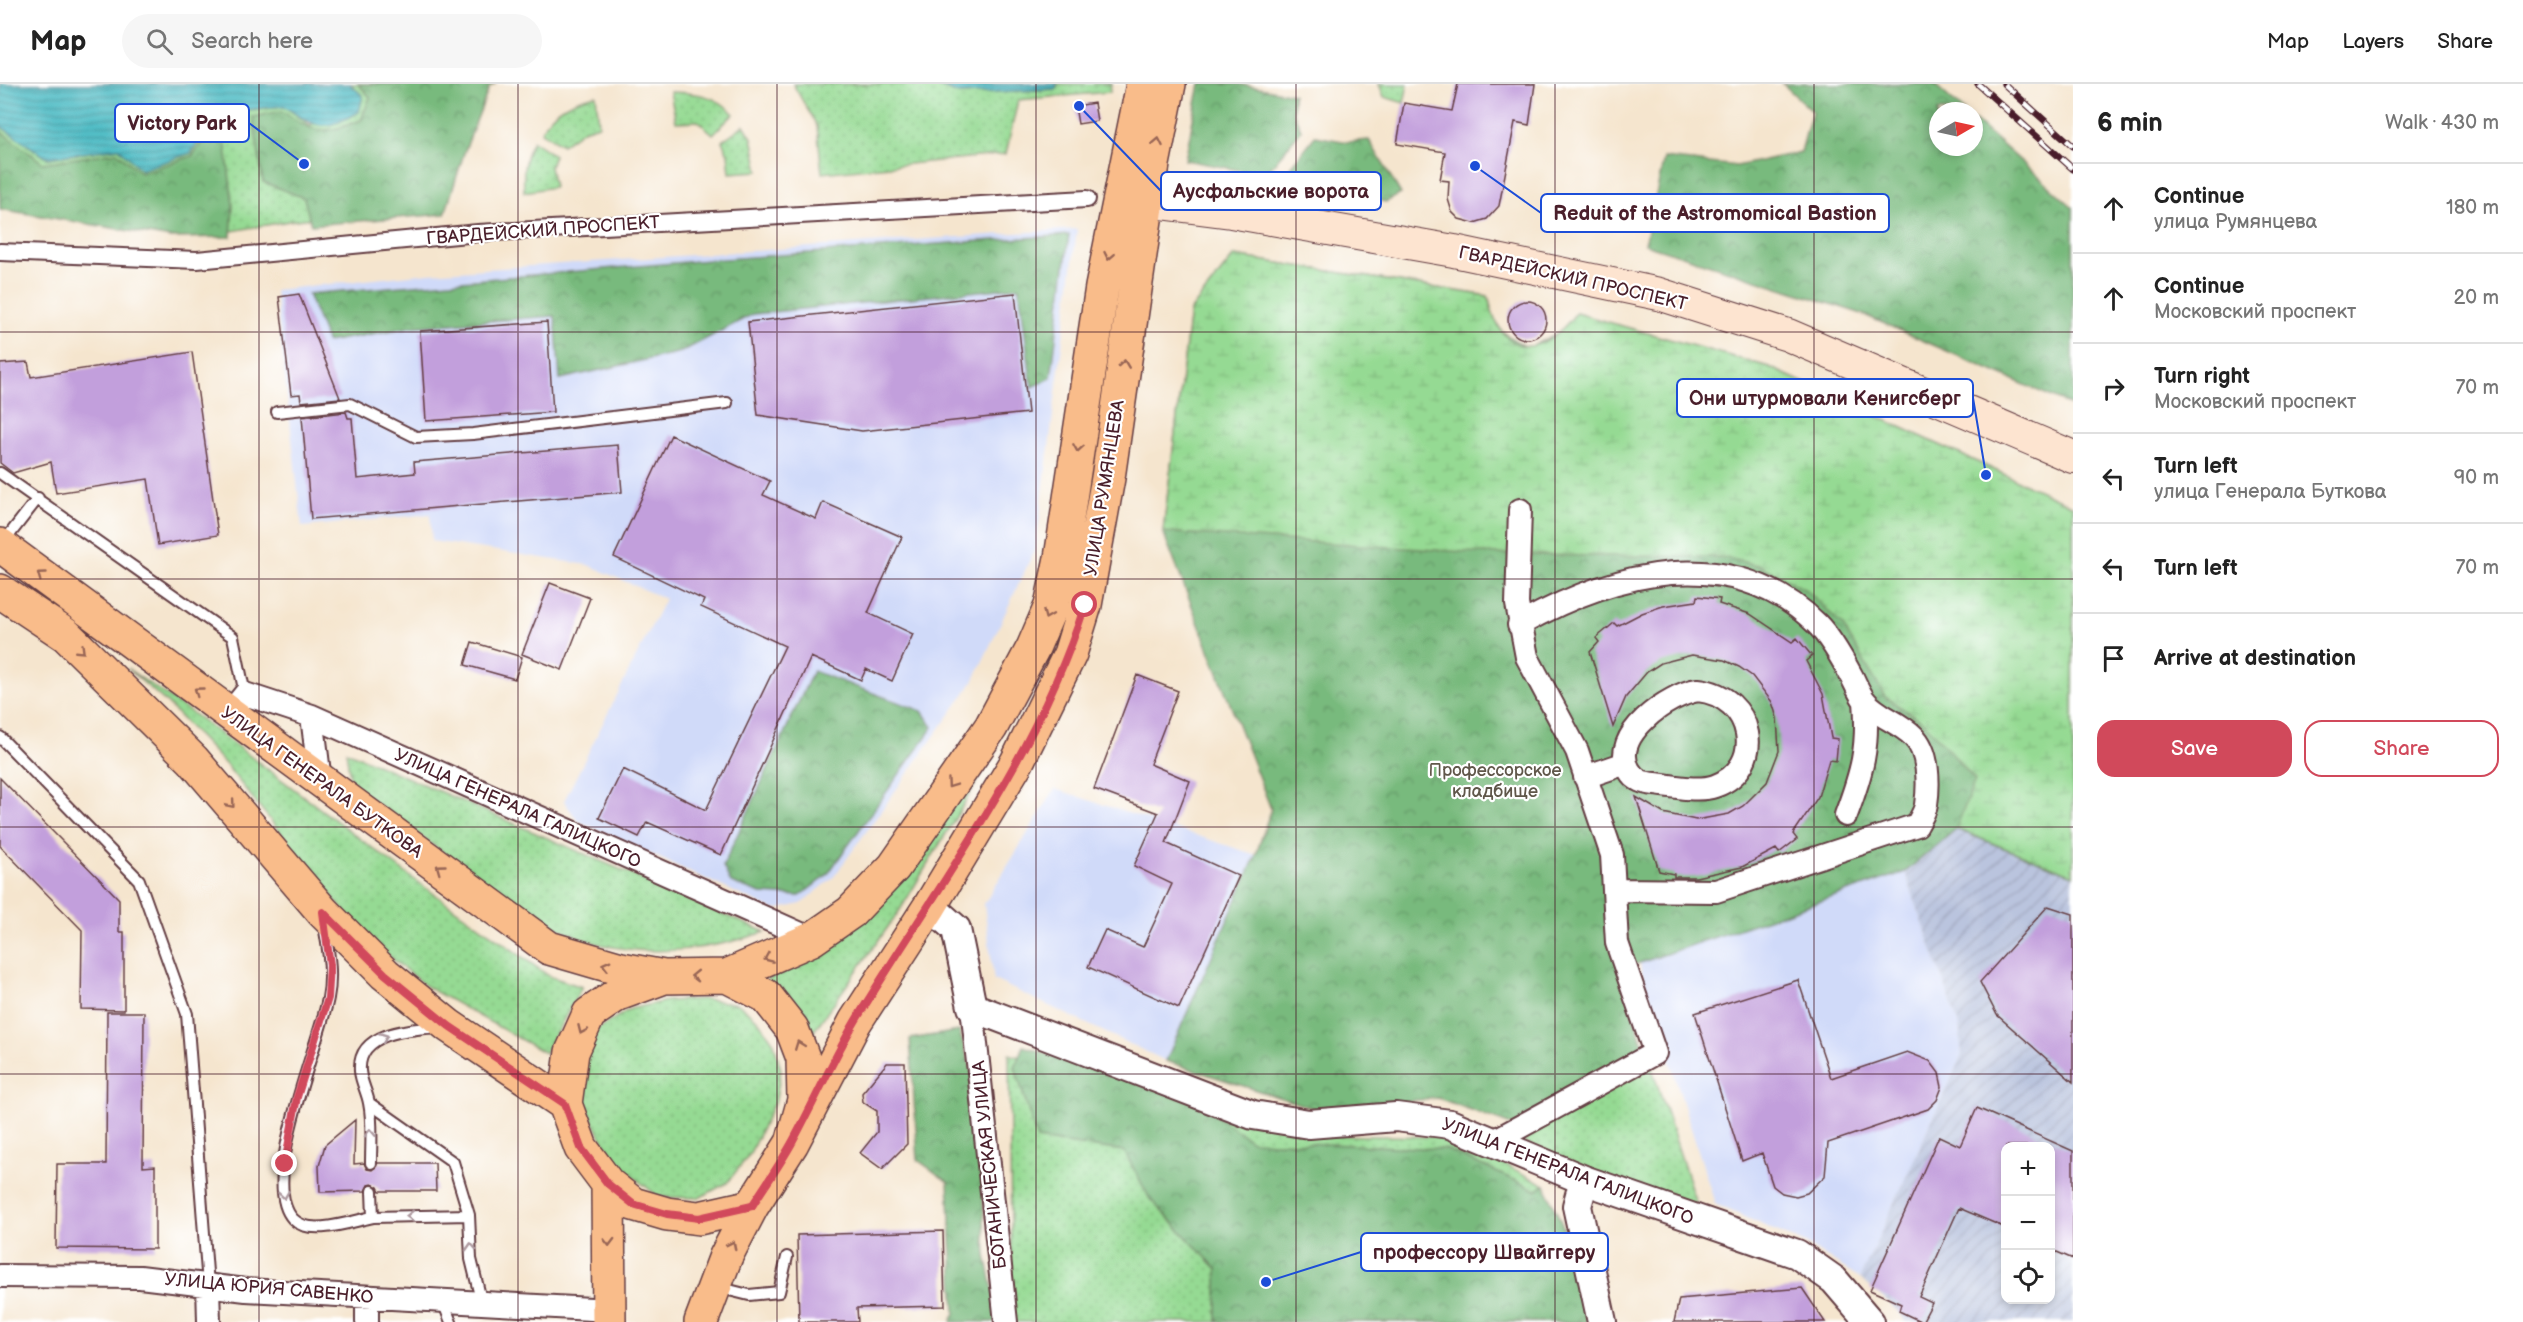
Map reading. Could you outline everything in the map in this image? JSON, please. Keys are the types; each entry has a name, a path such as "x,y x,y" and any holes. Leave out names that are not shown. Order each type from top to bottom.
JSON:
{"main road":[{"name":"УЛИЦА РУМЯНЦЕВА","path":"792,1143 855,1022 930,906 1017,762 1070,654 1085,605 1108,478 1143,84"},
{"name":"УЛИЦА РУМЯНЦЕВА","path":"727,976 812,939 851,912 894,867 991,727 1033,648 1051,606 1061,558 1102,287 1134,199 1169,84"},
{"name":"ГВАРДЕЙСКИЙ ПРОСПЕКТ","path":"1134,199 1454,251 1659,294 1788,335 2073,457"},
{"name":"УЛИЦА ГЕНЕРАЛА БУТКОВА","path":"0,546 237,704 320,781 549,948 610,967 663,977"},
{"path":"0,591 66,635 193,760 323,912 385,974 449,1026 565,1104"},
{"path":"701,1322 714,1286 752,1206 792,1143 804,1100 803,1058 792,1029 766,996 727,976 663,977 618,994 589,1014 572,1052 565,1104 581,1148 608,1184 633,1204 667,1214 699,1218 752,1206"},
{"path":"608,1184 609,1316"}],"street":[{"name":"ГВАРДЕЙСКИЙ ПРОСПЕКТ","path":"0,252 197,260 485,232 1087,199"},
{"path":"1494,1141 1655,1053 1617,943 1612,855 1577,751 1527,657 1516,604 1520,510"},
{"path":"1520,625 1554,606 1595,589 1651,576 1707,572 1752,580 1787,600 1818,625 1845,662 1865,702 1868,736 1864,763 1846,815"},
{"path":"1698,690 1721,696 1739,712 1745,723 1747,748 1743,760 1727,780 1715,786 1704,788 1643,783 1629,771 1626,763 1624,753 1630,736 1662,705 1685,692 1698,690"},
{"path":"1614,890 1716,891 1917,825 1926,806 1926,759 1914,737 1865,702"},
{"name":"УЛИЦА ГЕНЕРАЛА ГАЛИЦКОГО","path":"237,704 312,716 812,939"},
{"path":"312,716 320,781"},
{"path":"1586,777 1626,763"},
{"path":"930,906 956,929 972,1007"},
{"name":"УЛИЦА ГЕНЕРАЛА ГАЛИЦКОГО","path":"972,1007 1253,1115 1309,1124 1396,1118 1424,1119 1450,1124 1584,1180 1797,1254 1834,1280 1870,1322"},
{"name":"БОТАНИЧЕСКАЯ УЛИЦА","path":"972,1007 1006,1322"},
{"path":"1584,1180 1577,1206 1602,1322"},
{"name":"УЛИЦА ЮРИЯ САВЕНКО","path":"0,1276 140,1277 208,1286 367,1297 447,1312 482,1305 609,1316"},
{"path":"208,1286 209,1322"},
{"path":"367,1297 367,1322"}],"lane":[{"path":"277,412 350,404 416,437 473,434 728,403"},
{"path":"0,473 233,637 237,704"},
{"path":"0,546 38,498"},
{"path":"0,737 139,880 187,1014 208,1286"},
{"path":"323,912 330,965 328,998 297,1097 282,1185 285,1205 294,1220 311,1228 373,1217 469,1215"},
{"path":"371,1163 369,1103 359,1070 366,1047 373,1041 402,1030 449,1026"},
{"path":"369,1103 453,1162 469,1215 471,1259 482,1305"},
{"path":"372,1191 373,1217"},
{"path":"714,1286 749,1295 779,1292 788,1257"}],"shaded area":[{"path":"1077,229 1036,547 973,682 833,878 801,904 774,910 578,821 564,801 665,599 588,565 432,541 430,514 302,527 275,290 429,273"},
{"path":"1055,789 1256,855 1166,1061 994,980 984,904","holes":["1148,835 1239,876 1179,1008 1089,967 1105,930 1143,947 1172,884 1134,866"]},
{"path":"1956,829 2073,875 2073,1322 1906,1322 1900,1313 1860,1278 1962,1055 1959,1025 1905,872"},
{"path":"1905,872 1959,1025 1962,1055 1860,1278 1806,1244 1715,1204 1639,963"}],"green space":[{"path":"350,84 486,84 440,206 295,220 232,231 175,235 0,203 0,126 47,158 119,148 191,153 217,113 284,106 310,125 363,96"},
{"path":"358,84 495,84 489,88 464,153 445,214 311,225 304,198 263,182 253,117 282,111 303,124 320,130 348,125 361,120 370,97"},
{"path":"793,84 932,84 959,94 1056,89 1057,84 1111,84 1110,92 1018,100 1006,154 822,173 817,126"},
{"path":"1200,84 1237,84 1293,94 1293,112 1301,130 1265,175 1185,160"},
{"path":"1379,84 1408,84 1404,103 1384,97"},
{"path":"1783,84 1934,84 1954,102 1929,102 1929,156 1983,156 1983,128 2073,207 2073,406 1862,314 1645,244 1664,158 1737,166 1801,152 1812,111"},
{"path":"670,92 705,96 720,102 734,114 713,134 698,121 676,122"},
{"path":"596,95 599,125 583,130 562,145 541,132 551,117 564,107"},
{"path":"222,115 233,205 231,237 171,238 0,209 0,131 43,163 117,152 141,173 192,156"},
{"path":"744,125 752,138 759,171 730,173 728,154 722,141"},
{"path":"1315,136 1348,142 1369,140 1401,194 1386,202 1278,183"},
{"path":"533,141 554,155 550,167 554,187 524,192 524,166"},
{"path":"1069,235 1051,378 1032,387 1019,287 753,314 681,352 560,379 555,316 410,327 327,342 308,294 710,260"},
{"name":"Профессорское кладбище","path":"1234,256 1488,296 1493,316 1500,329 1529,348 1563,330 1576,313 1769,367 2073,506 2073,875 1956,829 1905,872 1619,970 1644,1048 1514,1126 1438,1098 1318,1110 1166,1061 1256,855 1271,809 1163,532 1190,311"},
{"path":"1234,256 1488,296 1494,317 1502,332 1512,341 1523,346 1536,345 1549,339 1576,313 1769,367 2073,506 2073,875 1956,829 1975,780 1925,723 1885,697 1843,626 1808,591 1761,566 1722,557 1512,555 1163,532 1190,311"},
{"path":"128,669 202,720 419,883 549,976 582,987 545,1053 427,987 387,955 350,919 226,765 167,703"},
{"path":"813,671 922,711 933,727 827,875 800,896 761,894 731,883 723,866"},
{"path":"346,751 765,932 706,947 664,951 623,949 603,945 566,932 490,885 429,843 351,784"},
{"path":"985,760 988,764 900,910 809,1038 767,980 825,949"},
{"path":"705,999 738,1004 758,1020 774,1043 781,1070 776,1099 749,1155 727,1183 699,1198 659,1197 620,1166 601,1137 584,1102 579,1067 594,1031 630,1009 667,1001"},
{"path":"959,1031 977,1087 986,1256 1000,1322 951,1322 955,1313 948,1182 918,1160 910,1039"},
{"path":"1023,1046 1198,1103 1252,1141 1445,1149 1536,1190 1545,1185 1570,1243 1587,1322 1217,1322 1217,1269 1150,1199 1124,1151 1037,1139 1015,1067"},
{"path":"1009,1054 1172,1101 1310,1135 1451,1137 1545,1185 1580,1322 1012,1322"},
{"path":"1651,1065 1700,1215 1514,1139"}],"water":[{"path":"0,84 350,84 363,96 359,112 328,125 313,123 284,106 217,113 191,153 141,170 119,148 47,158 0,126"},
{"path":"932,84 1057,84 1056,89 959,94"}],"building":[{"path":"1458,84 1535,84 1529,125 1515,122 1499,206 1487,219 1474,223 1459,219 1452,212 1448,199 1449,181 1440,180 1445,152 1397,144 1404,103 1452,111"},
{"path":"1094,103 1097,121 1078,124 1075,106"},
{"path":"1015,293 1028,413 862,431 758,415 748,322"},
{"path":"299,294 340,398 301,402 300,394 291,395 279,297"},
{"path":"1527,301 1541,306 1546,320 1541,334 1527,339 1513,334 1508,320 1513,306"},
{"path":"547,322 553,412 426,421 420,331"},
{"path":"192,352 218,535 158,545 148,479 56,493 51,462 13,473 0,463 0,364 28,362 31,377"},
{"path":"346,412 348,418 352,418 357,479 415,473 414,462 618,445 622,492 311,519 302,417"},
{"path":"671,435 770,481 763,495 816,519 823,502 902,537 868,613 913,634 892,681 866,669 861,680 811,657 721,855 647,822 639,837 599,818 623,769 706,810 785,646 701,607 704,600 614,557"},
{"path":"550,583 590,598 562,670 522,654"},
{"path":"1697,596 1720,599 1719,604 1750,614 1792,642 1797,638 1812,656 1806,661 1823,694 1831,738 1838,739 1836,761 1829,760 1818,797 1793,834 1797,839 1779,853 1776,849 1742,867 1696,877 1674,877 1674,874 1659,871 1636,797 1663,813 1696,820 1729,814 1743,806 1767,782 1779,751 1777,718 1772,702 1752,676 1739,667 1724,660 1692,655 1661,663 1647,672 1626,697 1613,727 1590,652 1599,642 1596,638 1614,623 1617,626 1642,613 1663,606 1696,601"},
{"path":"472,642 522,657 515,679 465,665"},
{"path":"1137,675 1178,691 1150,764 1190,781 1166,843 1239,876 1179,1008 1088,967 1105,930 1143,947 1172,884 1134,866 1158,813 1094,789"},
{"path":"0,778 119,899 119,932 124,932 124,1010 81,1009 82,930 0,846"},
{"path":"2048,906 2073,914 2073,1082 1997,1015 1980,982"},
{"path":"1798,980 1831,1078 1907,1052 1930,1061 1939,1073 1942,1087 1937,1100 1928,1109 1828,1143 1825,1176 1807,1193 1796,1196 1782,1193 1773,1186 1762,1153 1742,1161 1695,1013"},
{"path":"107,1012 144,1012 143,1167 155,1166 155,1249 56,1248 57,1164 106,1164"},
{"path":"887,1063 905,1063 907,1144 882,1169 860,1153 877,1132 877,1111 863,1102 862,1093"},
{"path":"1977,1108 2053,1142 2001,1142 2001,1226 1959,1208 1919,1297 1932,1303 1922,1322 1899,1311 1901,1304 1870,1290 1939,1136 1960,1146"},
{"path":"355,1120 354,1164 364,1163 367,1169 372,1170 378,1163 435,1163 436,1191 380,1191 372,1184 368,1185 365,1191 320,1192 319,1166 325,1145"},
{"path":"2055,1143 2073,1151 2073,1259 2055,1251"},
{"path":"943,1231 945,1306 857,1308 858,1322 799,1322 797,1235"},
{"path":"1802,1288 1825,1322 1674,1322 1679,1299"}],"railway":[{"path":"1978,84 2073,169"},
{"path":"2004,84 2073,146"}],"place":[{"name":"Аусфальские ворота","path":"1079,106"},
{"name":"Victory Park","path":"304,164"},
{"name":"Reduit of the Astromomical Bastion","path":"1475,166"},
{"name":"Они штурмовали Кенигсберг","path":"1986,475"},
{"name":"профессору Швайггеру","path":"1266,1282"}],"route":[{"path":"285,1164 297,1097 328,998 330,965 323,912 385,974 449,1026 565,1104 581,1148 608,1184 633,1204 667,1214 699,1218 752,1206 792,1143 855,1022 930,906 1017,762 1070,654 1085,605"}]}
